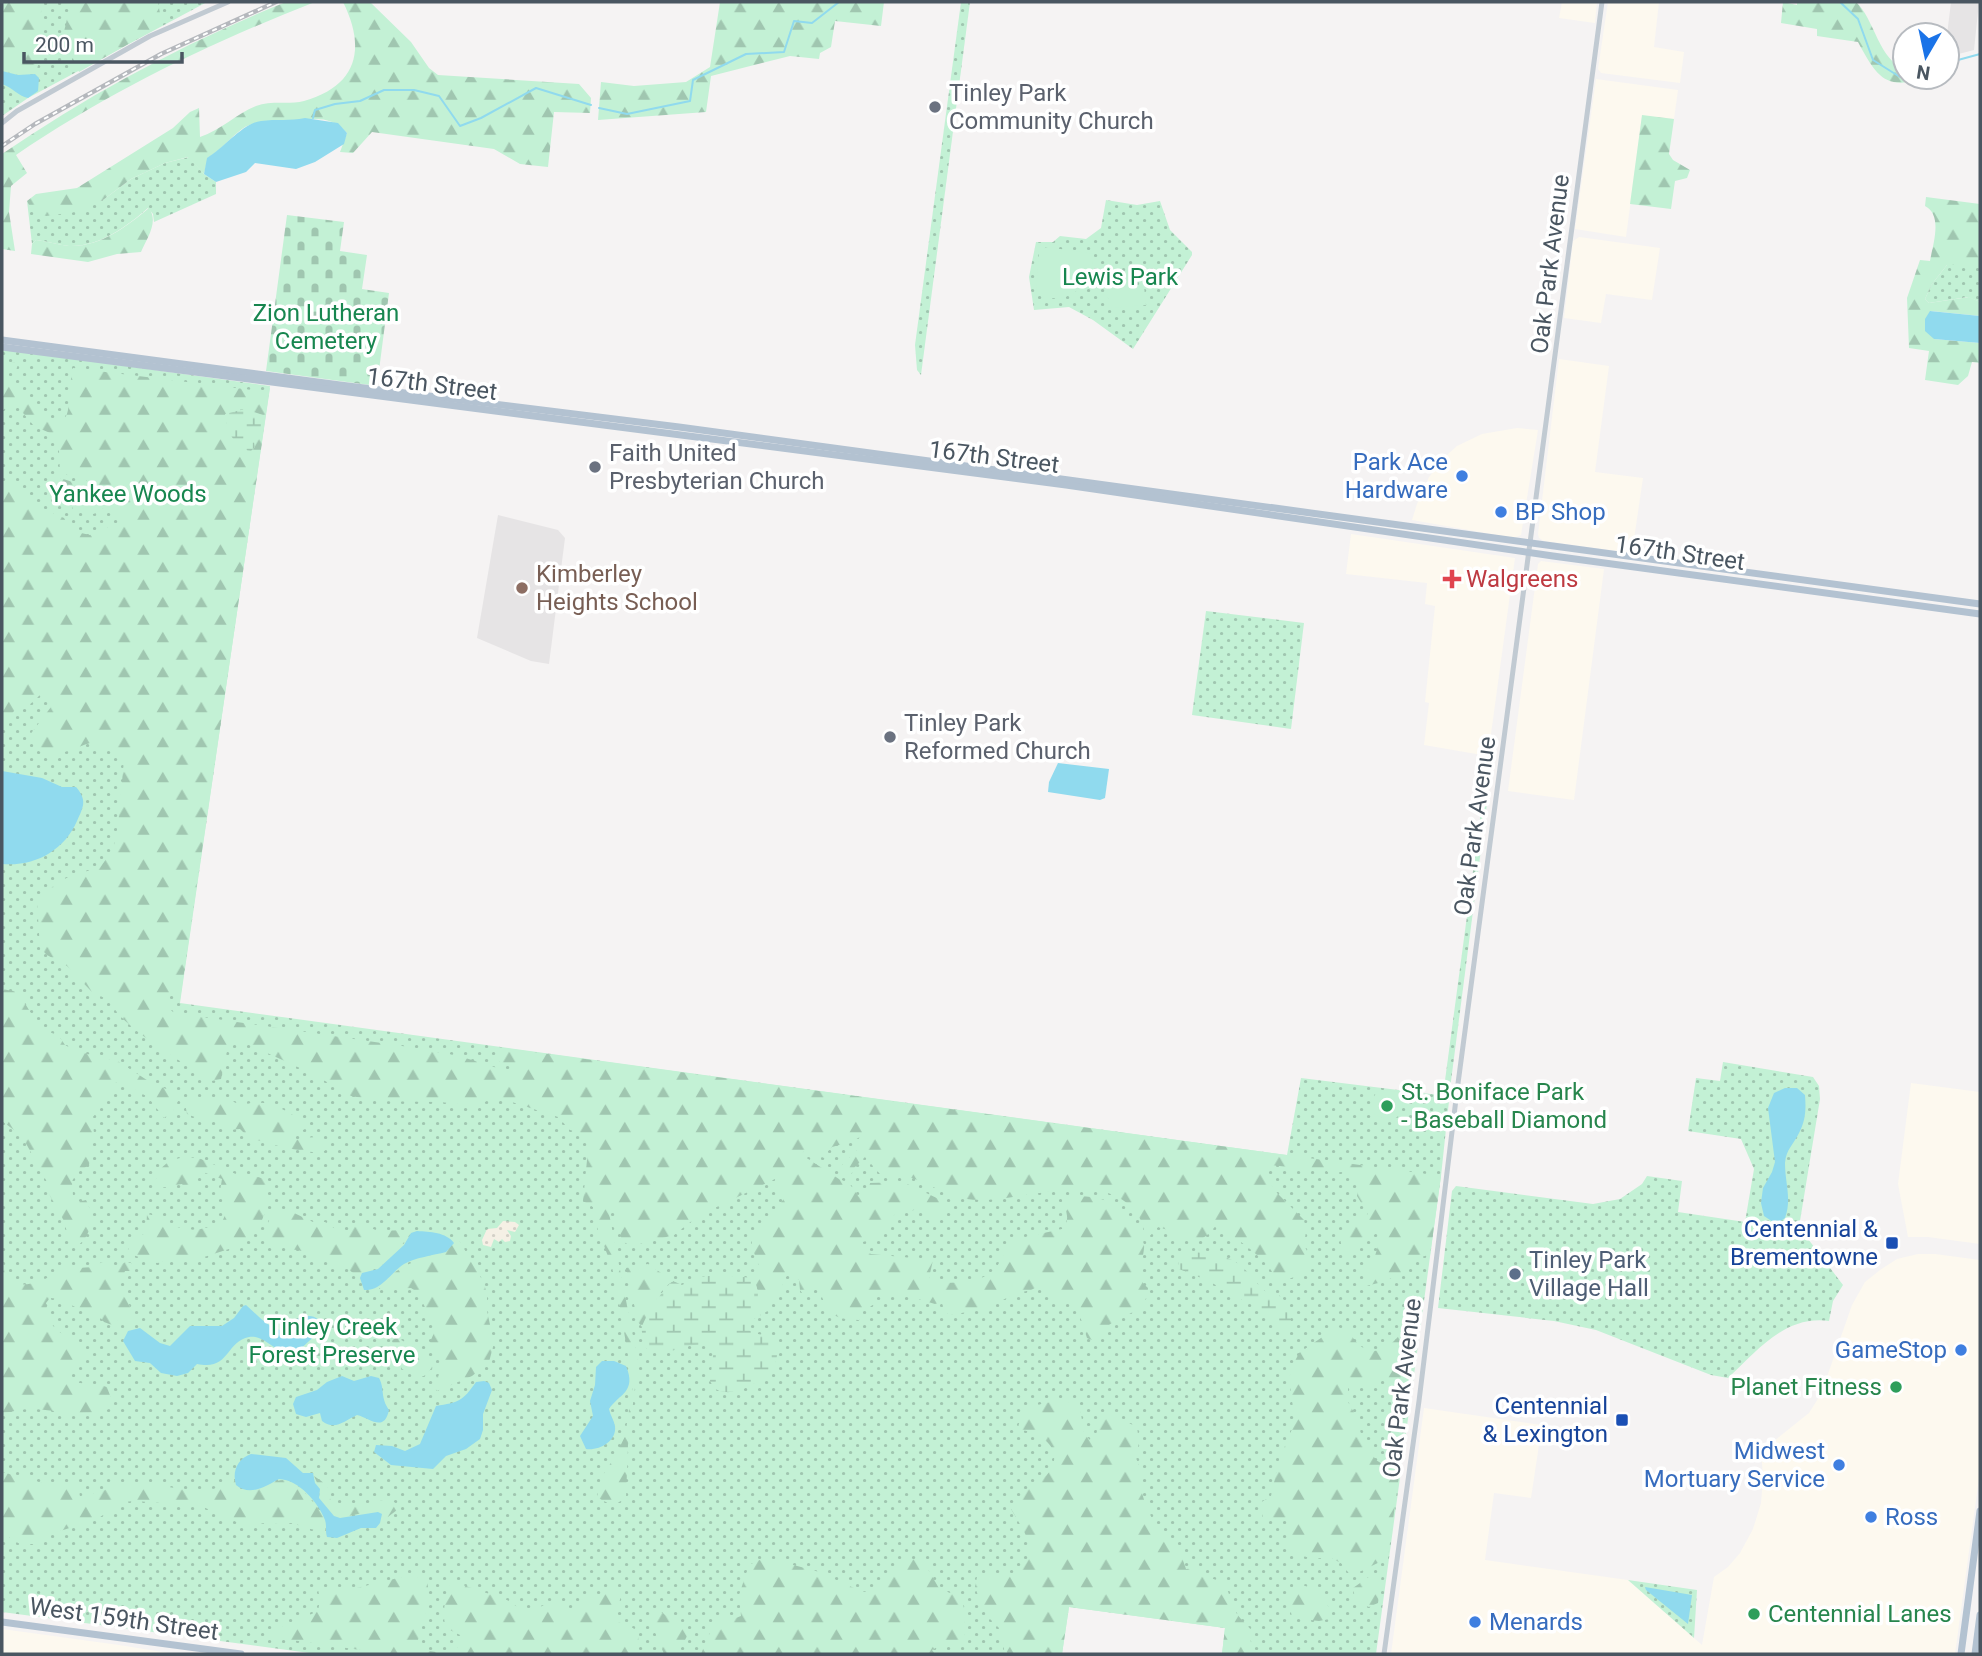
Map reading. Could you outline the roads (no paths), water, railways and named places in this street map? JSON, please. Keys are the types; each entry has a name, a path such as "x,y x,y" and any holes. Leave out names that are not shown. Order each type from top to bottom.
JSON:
{"main road":[{"name":"167th Street","path":"2,340 692,429 1980,614"},
{"name":"167th Street","path":"2,347 1530,548 1980,604"},
{"path":"1961,1654 1980,1511"},
{"path":"1975,1654 1980,1615"},
{"name":"West 159th Street","path":"2,1622 241,1654"}],"street":[{"path":"2,123 17,111 150,36 228,2"},
{"name":"Oak Park Avenue","path":"1384,1654 1602,2"}],"water":[{"path":"2,71 18,75 35,74 39,78 38,91 28,98 21,95 2,84"},
{"path":"305,118 338,123 347,133 344,144 315,162 296,169 255,163 246,172 216,182 204,174 207,158 247,126 261,121"},
{"path":"1930,311 1980,316 1980,343 1934,339 1925,331 1925,319"},
{"path":"1058,763 1109,769 1105,798 1100,800 1048,792 1049,782"},
{"path":"2,771 42,778 62,787 76,787 82,796 83,807 71,832 47,855 25,863 2,864"},
{"path":"1785,1088 1797,1088 1805,1095 1805,1109 1801,1128 1785,1163 1787,1211 1785,1218 1776,1224 1764,1216 1761,1203 1763,1188 1775,1162 1768,1108 1774,1093"},
{"path":"417,1231 442,1235 454,1243 446,1252 404,1264 381,1285 364,1290 360,1278 362,1273 378,1269 404,1245 411,1233"},
{"path":"246,1305 267,1324 279,1330 292,1329 297,1319 309,1316 319,1321 321,1330 295,1354 282,1352 260,1339 249,1337 235,1344 222,1360 208,1365 197,1364 188,1373 177,1376 161,1373 150,1363 135,1361 123,1341 128,1331 140,1328 160,1343 170,1346 190,1326 222,1326"},
{"path":"602,1361 614,1361 626,1366 629,1382 625,1392 609,1409 615,1426 613,1437 601,1447 586,1449 580,1436 593,1416 590,1401 595,1385 596,1367"},
{"path":"342,1376 354,1381 371,1376 379,1378 389,1410 384,1421 376,1422 357,1415 340,1424 331,1425 322,1421 320,1413 306,1417 296,1414 293,1404 296,1397 317,1390"},
{"path":"476,1382 489,1383 492,1390 483,1414 483,1430 480,1439 466,1449 446,1456 433,1469 391,1465 374,1452 376,1445 392,1446 405,1451 420,1444 436,1406 459,1400"},
{"path":"251,1454 286,1458 303,1473 313,1473 315,1483 320,1489 319,1498 334,1516 340,1518 378,1512 382,1514 380,1523 376,1528 361,1528 337,1538 327,1537 325,1520 318,1506 294,1483 279,1479 252,1490 236,1485 237,1466"},
{"path":"1645,1587 1692,1595 1688,1624 1646,1590"}],"waterway":[{"path":"599,108 627,114 690,101 693,80 746,54 784,52 794,21 812,23 839,2"},
{"path":"1840,2 1858,19 1873,60 1891,71"},
{"path":"1961,59 1980,54"},
{"path":"313,118 315,110 360,101 384,90 414,90 439,96 460,126 481,118 536,88 591,105"}],"railway":[{"path":"2,146 35,124 161,54 276,2"}],"place":[{"name":"Tinley Park Community Church","path":"935,107"},
{"name":"Faith United Presbyterian Church","path":"595,467"},
{"name":"Park Ace Hardware","path":"1462,476"},
{"name":"BP Shop","path":"1501,512"},
{"name":"Walgreens","path":"1452,579"},
{"name":"Kimberley Heights School","path":"522,588"},
{"name":"Tinley Park Reformed Church","path":"890,737"},
{"name":"St. Boniface Park - Baseball Diamond","path":"1387,1106"},
{"name":"Centennial & Brementowne","path":"1892,1243"},
{"name":"Tinley Park Village Hall","path":"1515,1274"},
{"name":"GameStop","path":"1961,1350"},
{"name":"Planet Fitness","path":"1896,1387"},
{"name":"Centennial & Lexington","path":"1622,1420"},
{"name":"Midwest Mortuary Service","path":"1839,1465"},
{"name":"Ross","path":"1871,1517"},
{"name":"Centennial Lanes","path":"1754,1614"},
{"name":"Menards","path":"1475,1622"}],"park label":[{"name":"Lewis Park","path":"1120,277"},
{"name":"Zion Lutheran Cemetery","path":"326,327"},
{"name":"Yankee Woods","path":"128,494"},
{"name":"Tinley Creek Forest Preserve","path":"332,1341"}]}
